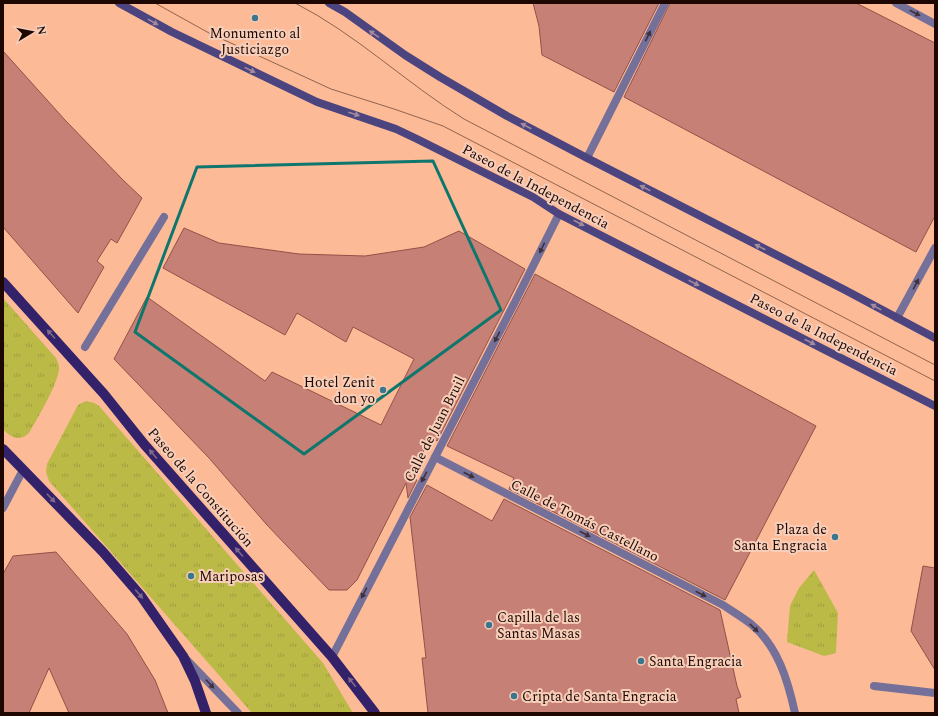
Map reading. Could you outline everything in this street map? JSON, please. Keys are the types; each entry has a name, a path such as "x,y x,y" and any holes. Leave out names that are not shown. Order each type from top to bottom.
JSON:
{"main road":[{"name":"Paseo de la Constitución","path":"3,282 104,394 144,444 332,657 375,713"},
{"path":"3,449 103,552 141,596 183,656 195,680 206,713"}],"street":[{"name":"Paseo de la Independencia","path":"118,3 172,32 310,99 396,129 417,139 533,197 559,214 935,406"},
{"path":"329,3 405,55 507,116 935,338"},
{"path":"587,158 665,3"},
{"path":"896,3 935,24"},
{"name":"Calle de Juan Bruil","path":"332,657 559,214"},
{"path":"84,347 164,217"},
{"path":"897,318 935,248"},
{"name":"Calle de Tomás Castellano","path":"435,457 723,605 752,624 765,639 778,659 786,676 795,713"},
{"path":"3,508 23,470"},
{"path":"183,656 238,713"},
{"path":"874,686 935,693"}],"highlighted area":[{"path":"433,161 501,310 304,454 135,332 197,167"}],"green space":[{"path":"3,298 56,358 59,366 56,381 42,410 29,433 26,436 19,438 12,437 3,429"},
{"path":"86,401 99,406 323,663 353,713 252,713 49,481 46,472 47,464 78,405"},
{"path":"814,570 838,613 836,653 824,656 787,642 790,606 799,588"}],"building":[{"path":"533,3 659,3 614,92 542,55 539,26"},
{"path":"670,3 856,3 935,43 935,216 916,252 624,97"},
{"path":"3,51 65,120 142,198 117,243 111,239 97,261 104,267 78,313 3,227"},
{"path":"184,228 219,243 299,254 365,256 424,247 459,231 525,269 437,441 431,438 410,476 417,480 408,498 406,483 357,580 347,590 329,590 267,525 209,458 114,359 147,297 265,381 272,372 381,425 414,359 353,327 346,342 297,313 285,335 163,268"},
{"path":"535,274 816,426 725,600 509,489 514,478 447,446"},
{"path":"427,485 492,521 504,499 720,610 737,686 741,697 736,699 739,713 428,713 422,658 426,658 410,517"},
{"path":"56,552 127,634 155,680 168,713 69,713 49,668 29,713 3,713 3,574 13,556"},
{"path":"923,566 935,568 935,670 911,631"}],"tram line":[{"path":"155,3 209,33 331,89 443,126 935,381"},
{"path":"295,3 339,29 464,119 935,365"}],"place":[{"name":"Monumento al Justiciazgo","path":"255,18"},
{"name":"Hotel Zenit don yo","path":"383,390"},
{"name":"Plaza de Santa Engracia","path":"835,537"},
{"name":"Mariposas","path":"191,576"},
{"name":"Capilla de las Santas Masas","path":"489,625"},
{"name":"Santa Engracia","path":"641,661"},
{"name":"Cripta de Santa Engracia","path":"514,696"}]}
